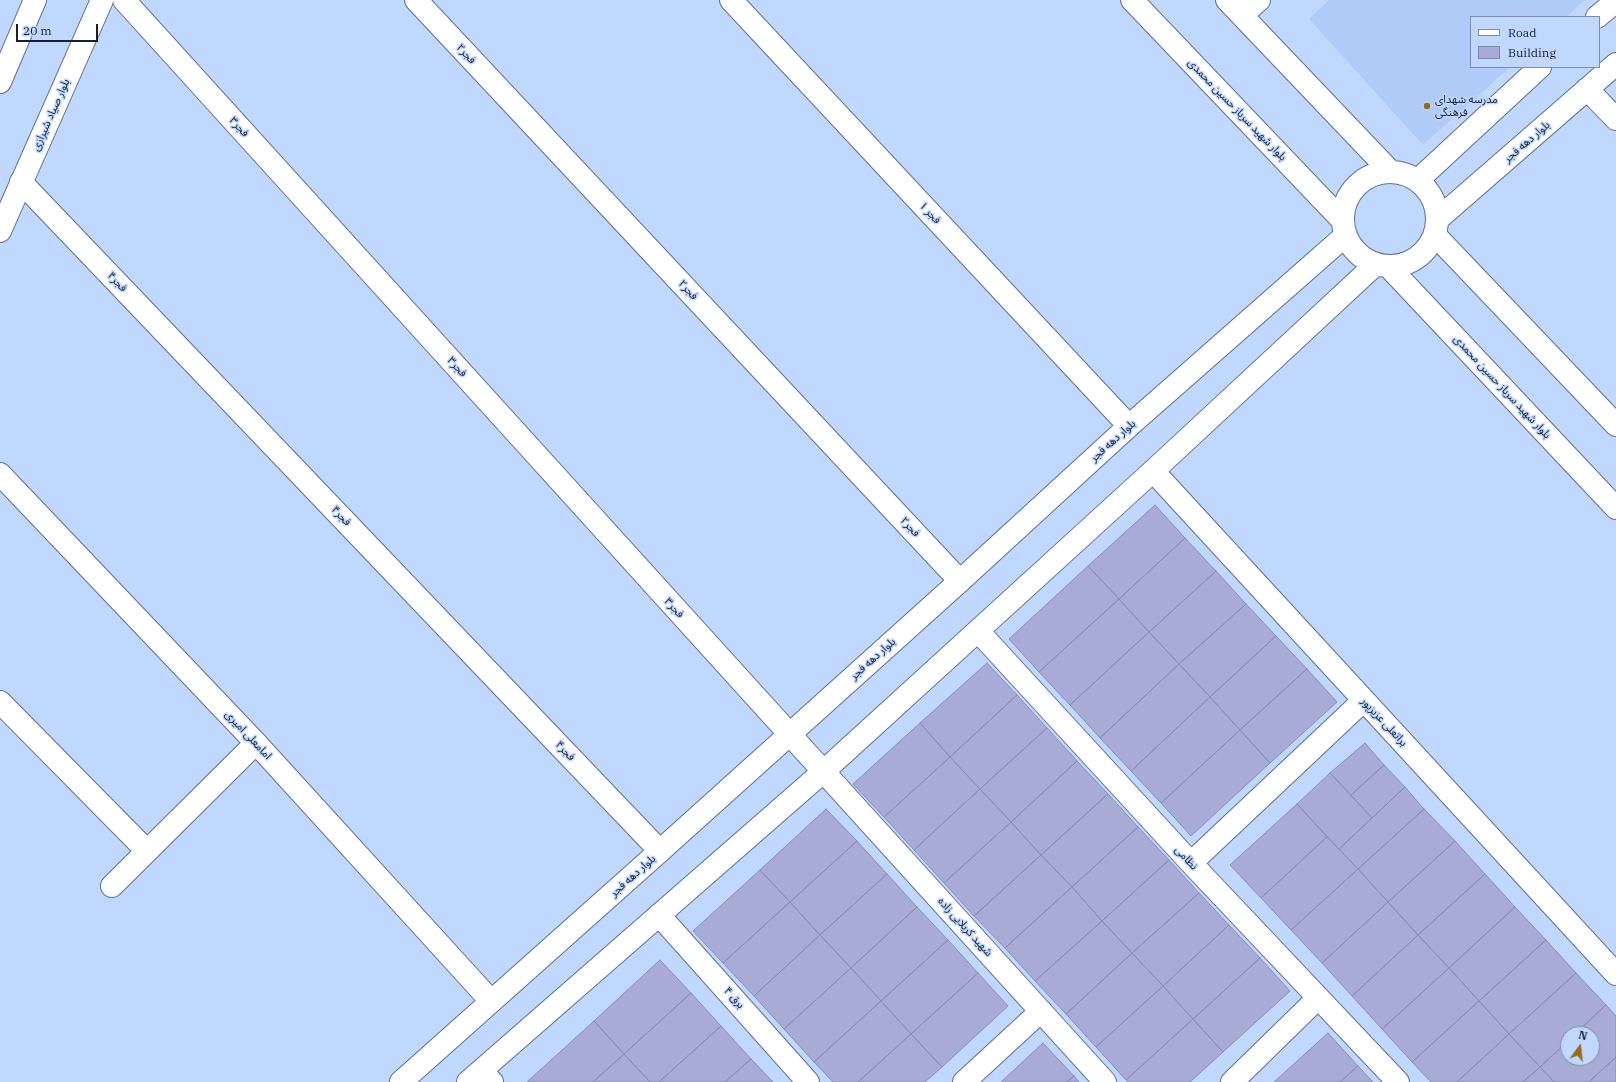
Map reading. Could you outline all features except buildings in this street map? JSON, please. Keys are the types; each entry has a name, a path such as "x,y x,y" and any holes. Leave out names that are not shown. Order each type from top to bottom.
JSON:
{"street":[{"path":"0,82 35,0"},
{"name":"بلوار صیاد شیرازی","path":"0,231 102,0"},
{"name":"فجر۳","path":"124,0 824,772"},
{"name":"فجر۲","path":"416,0 960,581"},
{"name":"فجر ۱","path":"731,0 1129,426"},
{"name":"بلوار شهید سرباز حسین محمدی","path":"1132,0 1344,228"},
{"path":"1259,0 1235,8 1390,171"},
{"path":"1598,16 1616,1"},
{"name":"بلوار دهه فجر","path":"1437,227 1616,64"},
{"path":"1418,180 1539,68"},
{"path":"1587,89 1616,119"},
{"path":"1390,171 1404,173 1418,180 1429,191 1436,204 1437,227 1428,248 1417,258 1403,265 1382,265 1363,258 1352,248 1344,228 1344,205 1351,192 1361,181 1374,174 1390,171"},
{"name":"فجر۴","path":"21,182 660,851"},
{"path":"1437,227 1616,425"},
{"name":"بلوار دهه فجر","path":"400,1082 960,581 1344,228"},
{"path":"480,1078 659,915 824,772 1153,471 1382,265"},
{"name":"بلوار شهید سرباز حسین محمدی","path":"1382,265 1616,508"},
{"name":"براتعلی عزیزپور","path":"1153,471 1616,974"},
{"name":"امامعلی امیری","path":"0,474 256,743 492,1001"},
{"name":"نظامی","path":"978,631 1191,863 1398,1082"},
{"path":"1191,863 1364,700"},
{"path":"0,702 148,851"},
{"path":"112,886 256,743"},
{"name":"شهید کربلایی زاده","path":"824,772 1105,1082"},
{"name":"برق ۴","path":"659,915 808,1082"},
{"path":"1232,1082 1318,998"},
{"path":"964,1082 1040,1010"}],"shaded area":[{"name":"مدرسه شهدای فرهنگی","path":"1329,0 1585,0 1567,16 1470,16 1470,68 1509,68 1423,145 1309,19"}],"place":[{"name":"مدرسه شهدای فرهنگی","path":"1427,106"}]}
